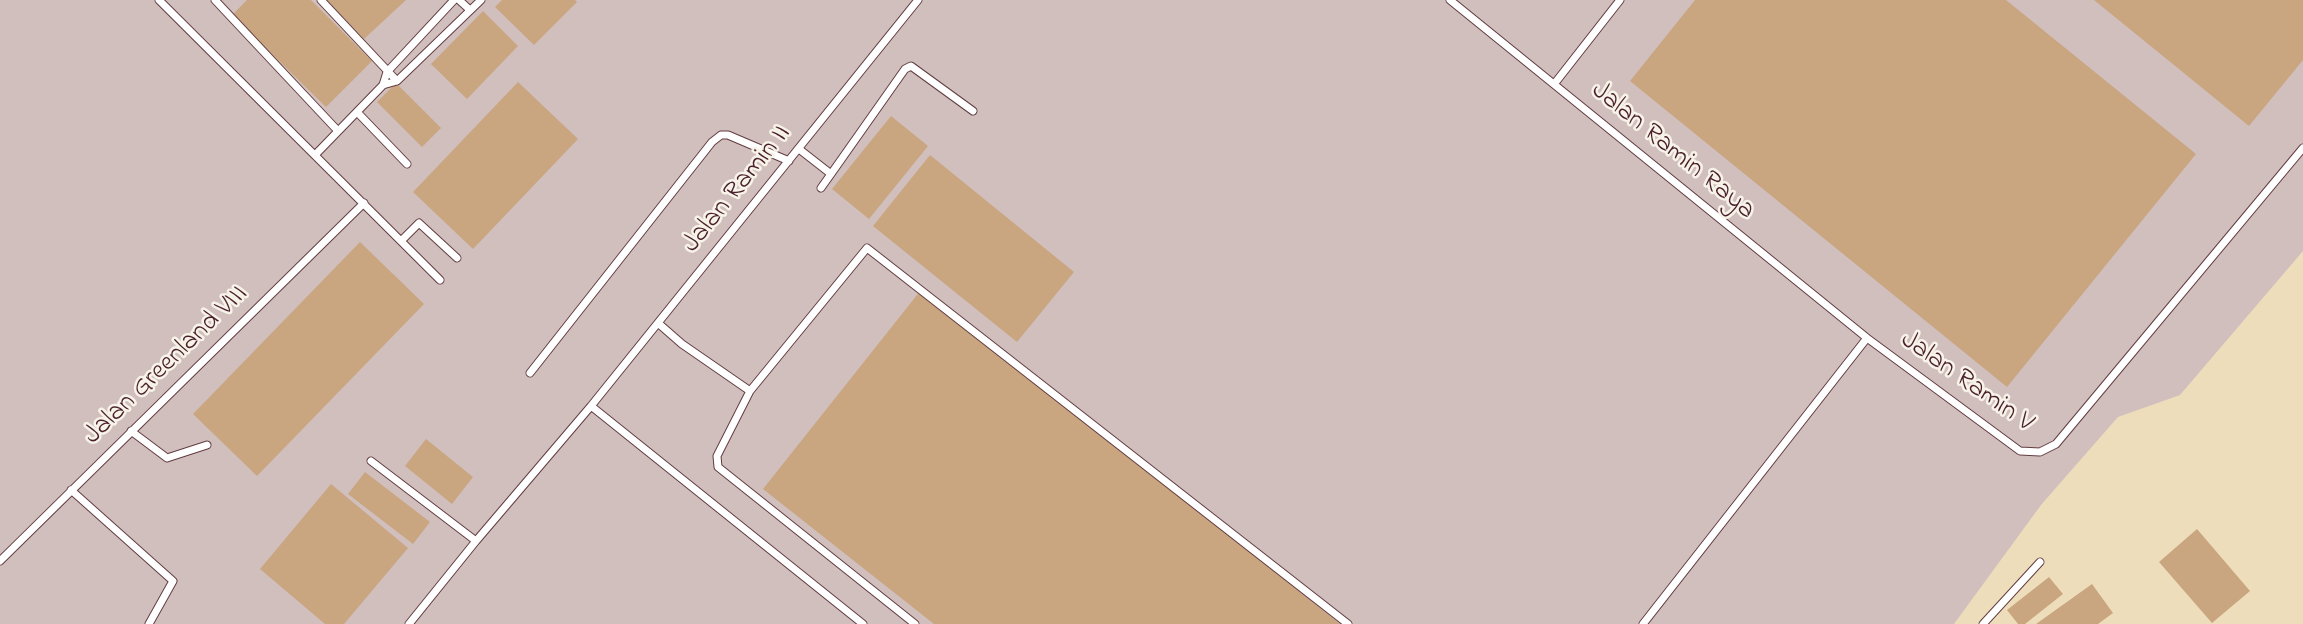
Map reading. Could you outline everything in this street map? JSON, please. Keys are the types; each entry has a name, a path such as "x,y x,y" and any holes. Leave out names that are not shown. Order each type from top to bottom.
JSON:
{"lane":[{"path":"159,0 440,280"},
{"path":"215,0 338,131"},
{"path":"321,0 397,81"},
{"path":"315,155 383,85 387,72 454,0"},
{"path":"459,0 470,10"},
{"path":"383,85 397,81 480,0"},
{"name":"Jalan Ramin II","path":"410,624 476,541 591,406 918,0"},
{"name":"Jalan Ramin Raya","path":"1450,0 1867,338"},
{"path":"1555,83 1620,0"},
{"path":"821,188 908,67 914,67 973,111"},
{"path":"357,112 407,164"},
{"path":"530,373 712,141 721,135 728,135 789,161"},
{"name":"Jalan Ramin V","path":"1643,624 1867,338 2020,452 2040,453 2050,449 2303,148"},
{"path":"799,150 831,174"},
{"name":"Jalan Greenland VIII","path":"0,561 364,203"},
{"path":"401,241 419,223 457,258"},
{"path":"915,624 718,467 717,456 750,391 867,248 1348,624"},
{"path":"657,322 682,344 750,391"},
{"path":"591,406 863,624"},
{"path":"131,431 167,458 207,446"},
{"path":"371,461 476,541"},
{"path":"71,490 173,581 149,624"},
{"path":"1983,624 2040,562"}],"shaded area":[{"path":"0,0 2303,0 2303,251 2180,395 2118,417 2041,505 1954,624 0,624"}],"building":[{"path":"247,0 311,0 372,61 326,107 232,15"},
{"path":"327,0 406,0 364,39"},
{"path":"502,0 575,0 577,2 534,45 495,7"},
{"path":"1695,0 2006,0 2196,154 2007,387 1630,81"},
{"path":"2094,0 2303,0 2303,60 2249,126"},
{"path":"483,11 518,46 467,99 431,64"},
{"path":"518,82 578,139 473,249 413,192"},
{"path":"396,83 441,128 422,147 377,102"},
{"path":"891,116 928,146 869,219 832,189"},
{"path":"930,155 1074,272 1017,342 873,226"},
{"path":"360,242 424,304 257,476 193,414"},
{"path":"921,290 1340,624 934,624 763,489"},
{"path":"426,439 473,477 452,504 405,466"},
{"path":"365,472 430,522 413,544 348,494"},
{"path":"331,484 408,548 344,624 325,624 260,569"},
{"path":"2197,529 2250,591 2212,623 2159,562"},
{"path":"2049,577 2063,594 2025,624 2018,624 2007,610"},
{"path":"2092,584 2113,613 2098,624 2036,624"}]}
